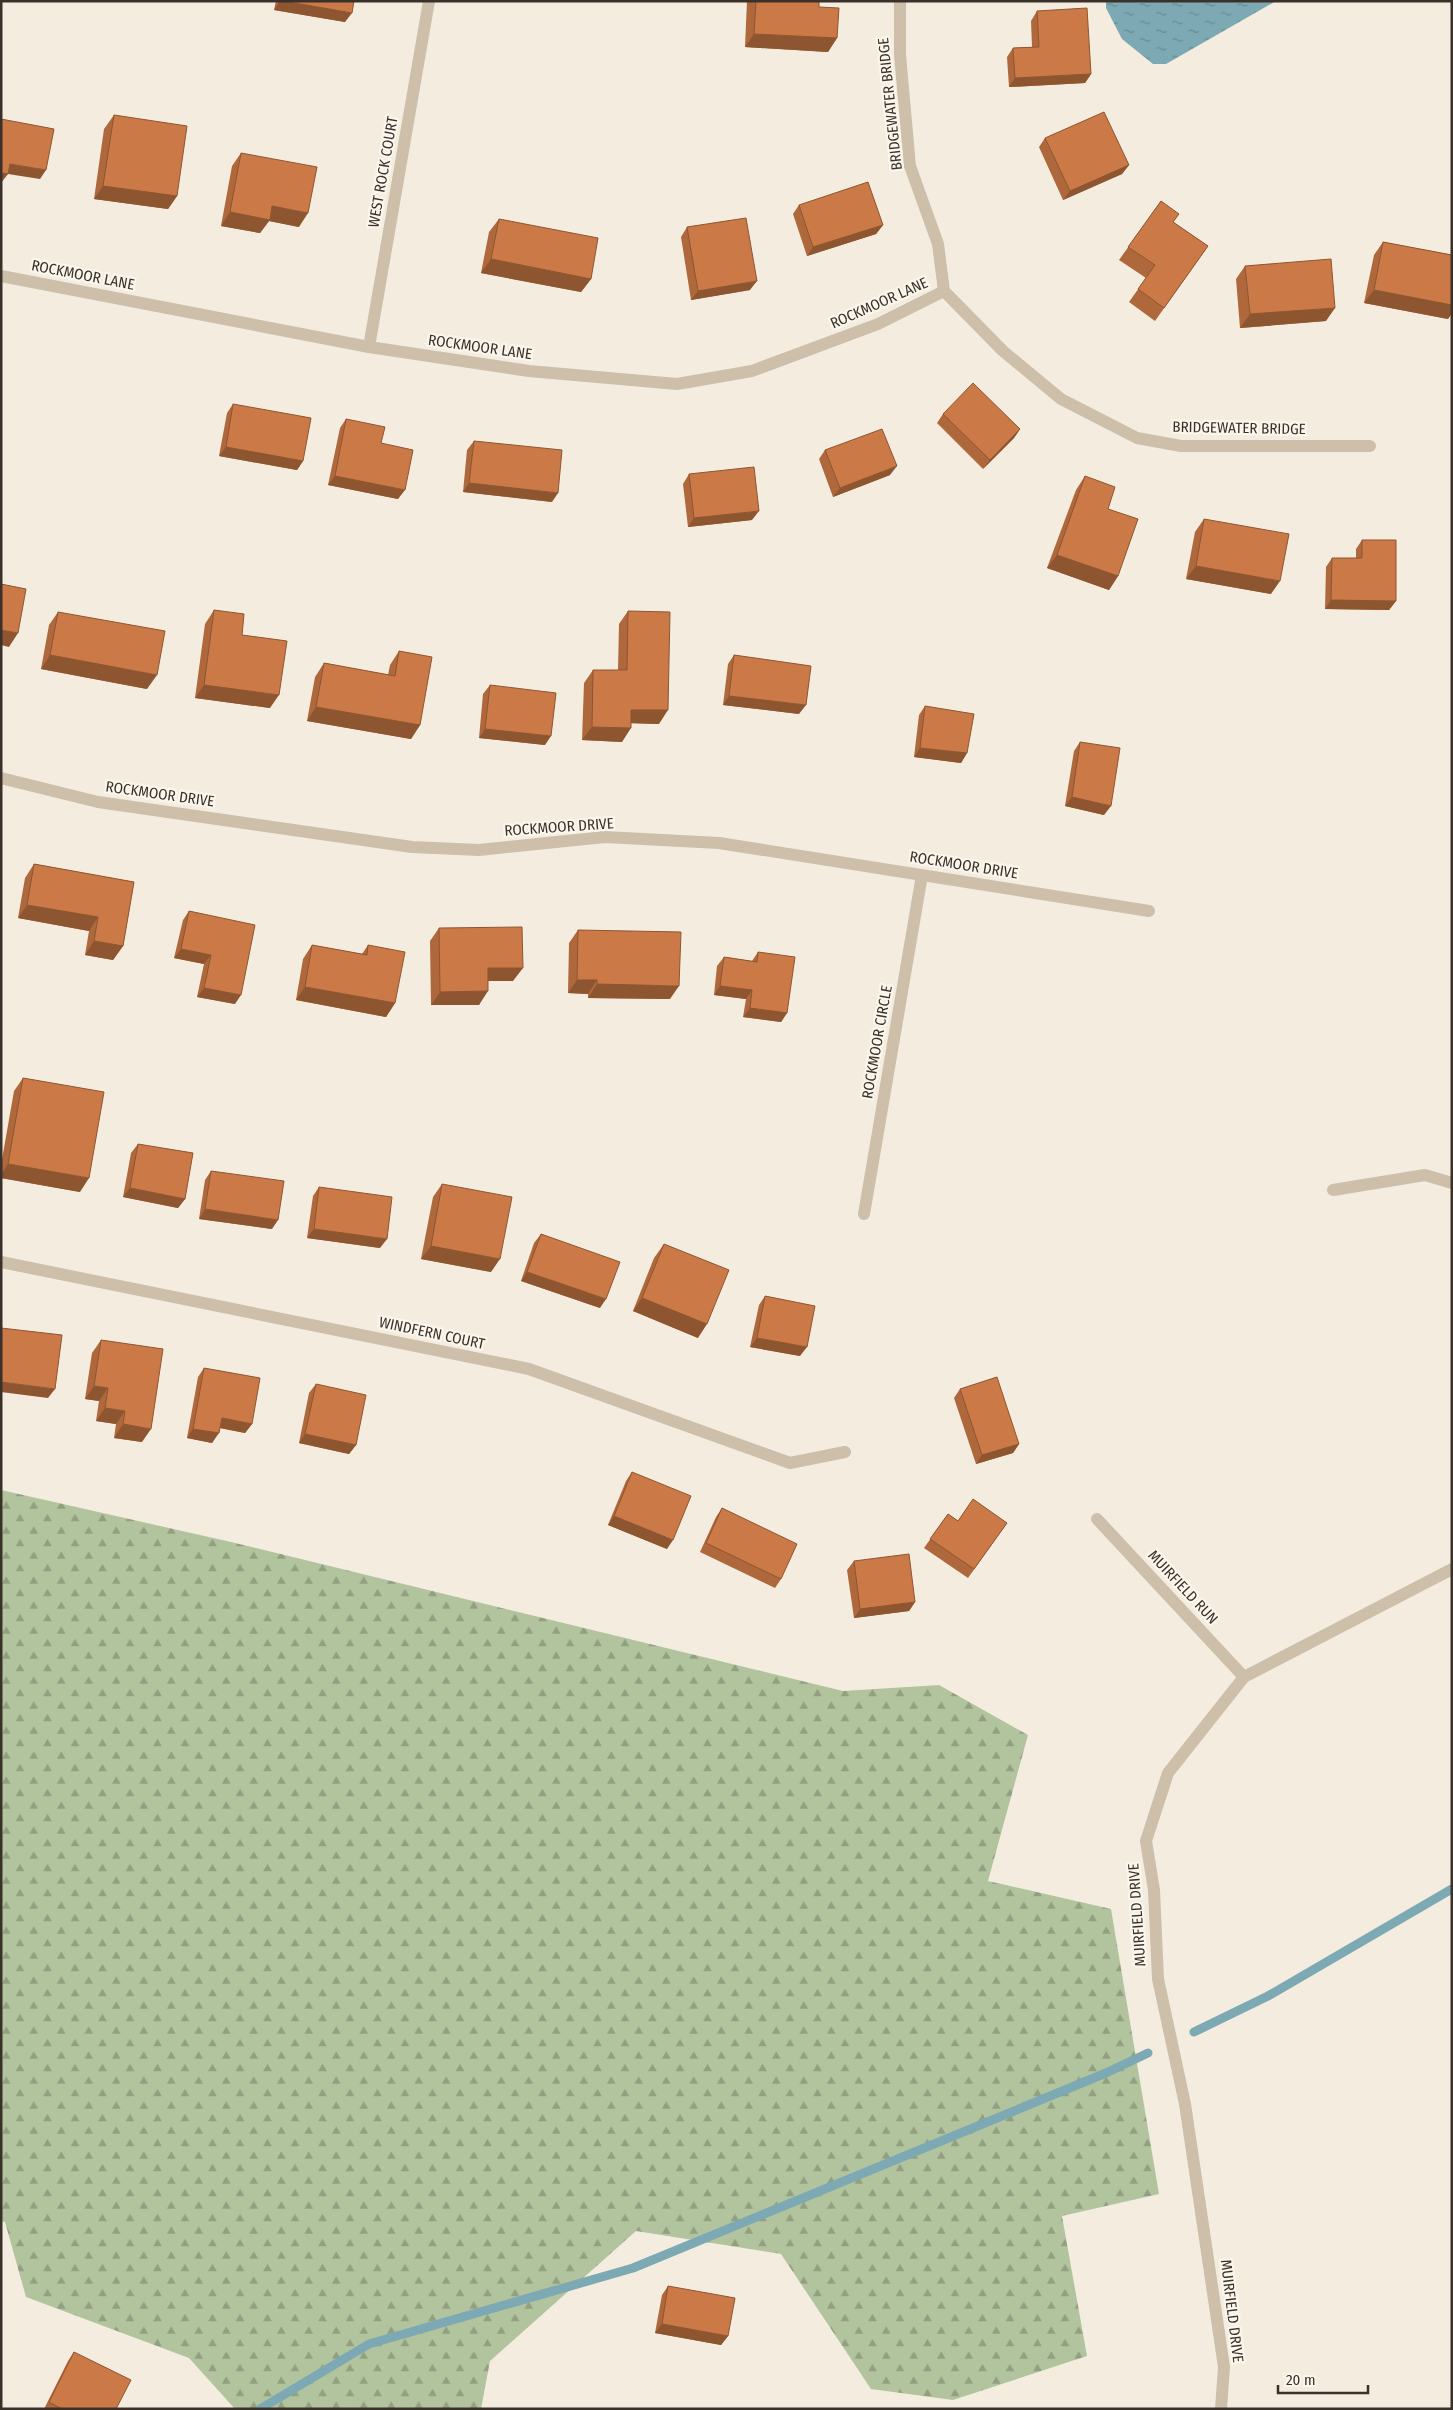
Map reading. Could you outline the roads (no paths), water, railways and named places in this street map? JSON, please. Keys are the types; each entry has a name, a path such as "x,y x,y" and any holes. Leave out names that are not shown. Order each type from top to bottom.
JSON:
{"street":[{"name":"WEST ROCK COURT","path":"370,347 429,1"},
{"name":"BRIDGEWATER BRIDGE","path":"900,1 900,55 910,166 938,244 944,291 1002,351 1061,399 1137,438 1181,446 1370,446"},
{"name":"ROCKMOOR LANE","path":"1,276 370,347 530,371 677,384 752,371 878,324 944,291"},
{"name":"ROCKMOOR DRIVE","path":"1,778 98,802 412,847 480,850 605,837 718,843 1149,911"},
{"name":"ROCKMOOR CIRCLE","path":"864,1214 922,875"},
{"path":"1333,1190 1425,1175 1452,1183"},
{"name":"WINDFERN COURT","path":"1,1262 529,1369 790,1463 845,1452"},
{"name":"MUIRFIELD RUN","path":"1098,1519 1244,1677"},
{"name":"MUIRFIELD DRIVE","path":"1221,2409 1224,2367 1185,2104 1158,1979 1154,1890 1146,1841 1168,1773 1244,1677 1452,1569"}],"water":[{"path":"1106,1 1276,1 1166,64 1153,64 1122,39 1106,8"}],"waterway":[{"path":"1194,2032 1268,1996 1452,1889"},
{"path":"260,2409 369,2344 633,2268 1106,2073 1148,2053"}]}
